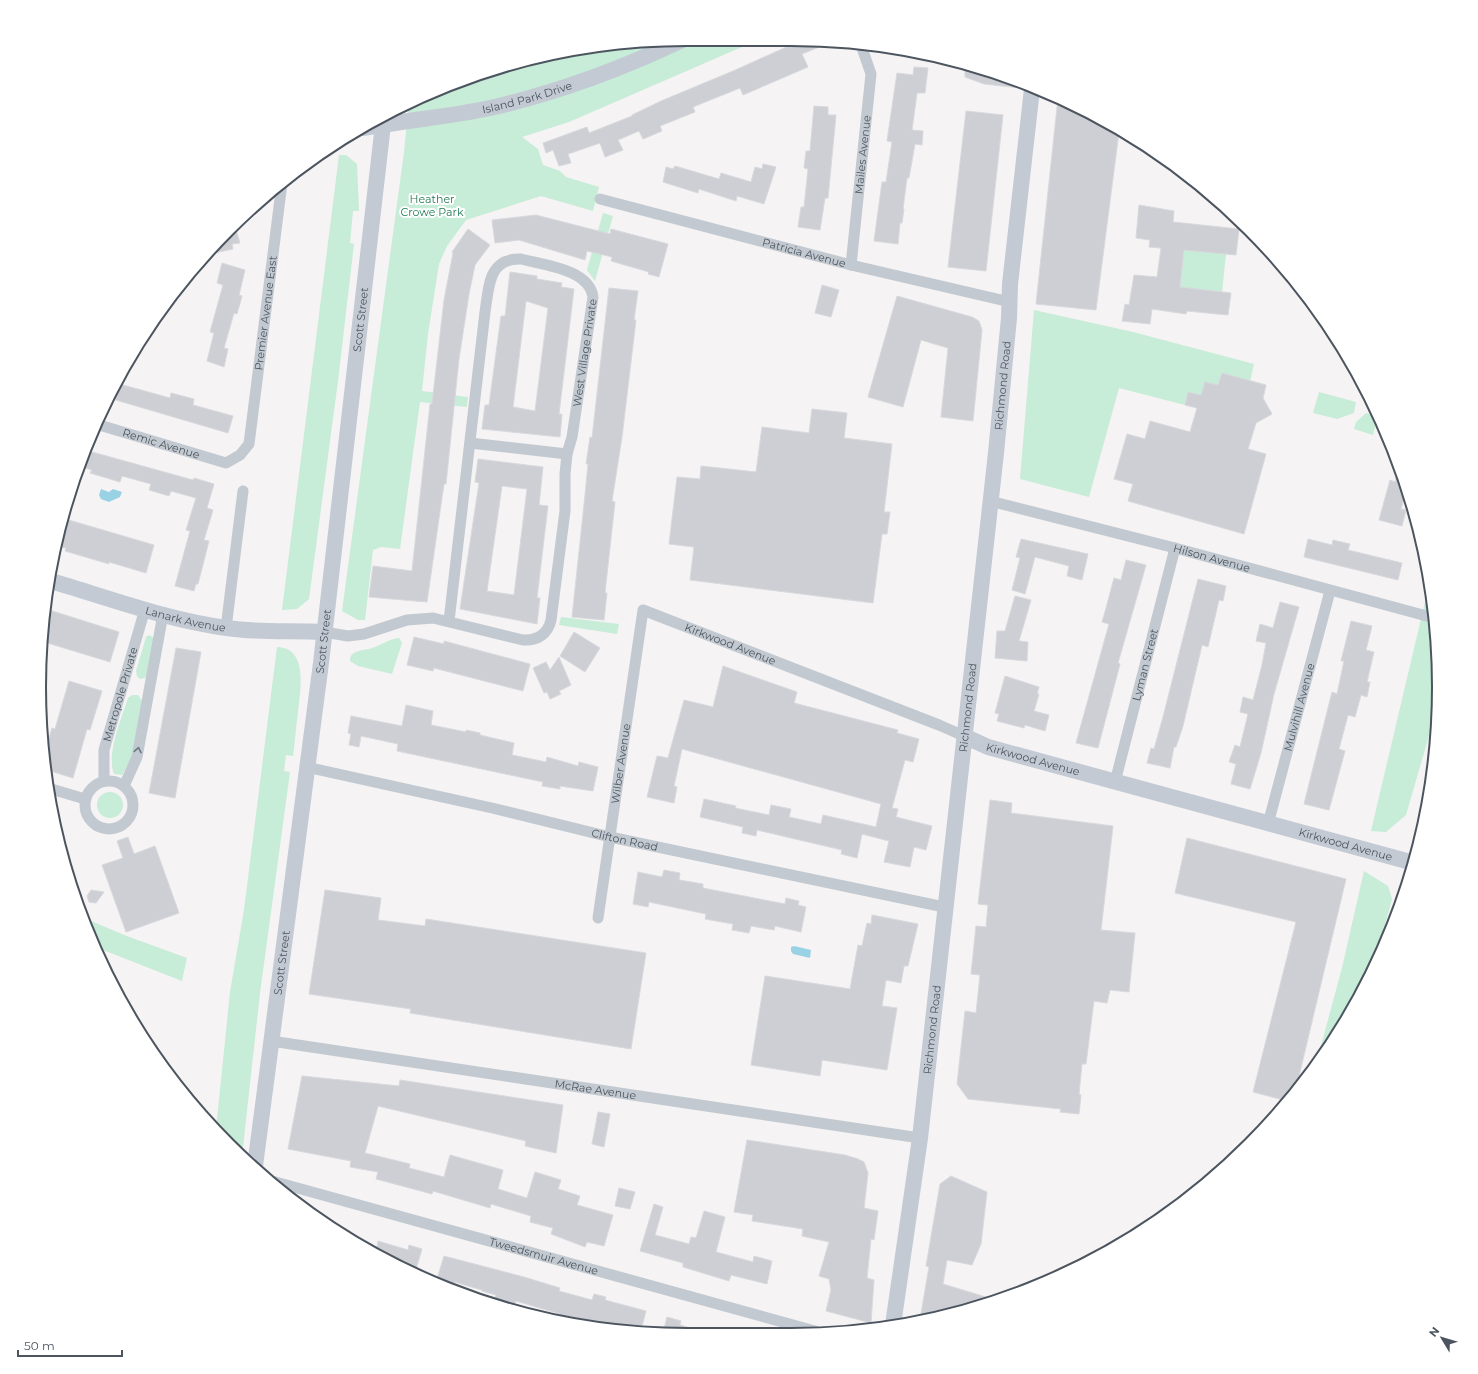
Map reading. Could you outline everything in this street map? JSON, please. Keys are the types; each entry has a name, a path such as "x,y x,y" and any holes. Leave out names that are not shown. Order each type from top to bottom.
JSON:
{"main road":[{"name":"Island Park Drive","path":"389,119 490,108 556,91 648,56 668,46"},
{"name":"Richmond Road","path":"894,1320 920,1138 944,907 996,453 1010,302 1010,284 1032,93"},
{"name":"Scott Street","path":"255,1160 324,632 384,122"},
{"name":"Lanark Avenue","path":"55,582 163,614 234,629 324,632"},
{"name":"Kirkwood Avenue","path":"964,736 988,747 1408,861"}],"street":[{"name":"Mailes Avenue","path":"851,266 870,74 862,50"},
{"name":"Premier Avenue East","path":"226,463 240,455 249,444 281,191"},
{"name":"Patricia Avenue","path":"600,200 851,266 1010,302"},
{"name":"West Village Private","path":"324,632 348,636 376,631 407,620 433,618 524,640 536,639 546,631 552,620 565,511 565,474 567,454 572,437 593,297 592,290 584,279 572,272 520,259 506,259 495,270 492,278 485,312 449,621"},
{"name":"Remic Avenue","path":"102,426 226,463"},
{"path":"470,443 567,454"},
{"path":"234,629 243,491"},
{"name":"Hilson Avenue","path":"990,501 1175,548 1428,617"},
{"name":"Lyman Street","path":"1115,782 1175,548"},
{"name":"Mulvihill Avenue","path":"1268,824 1330,591"},
{"name":"Metropole Private","path":"104,781 104,750 145,609"},
{"name":"Kirkwood Avenue","path":"643,610 919,717 964,736"},
{"name":"Wilber Avenue","path":"598,918 643,610"},
{"path":"124,786 137,757 163,614"},
{"name":"Clifton Road","path":"306,767 492,808 610,837 944,907"},
{"path":"104,781 118,783 124,786 132,796 133,809 128,821 117,828 105,829 93,824 85,812 85,799 92,788 104,781"},
{"path":"54,790 85,799"},
{"name":"McRae Avenue","path":"271,1041 920,1138"},
{"name":"Tweedsmuir Avenue","path":"282,1184 803,1328"}],"green space":[{"name":"Heather Crowe Park","path":"744,46 569,122 522,137 538,149 543,165 560,171 566,177 599,187 593,211 541,196 466,220 447,246 439,264 428,334 422,391 468,397 467,407 420,402 400,549 381,547 373,550 365,620 358,620 342,611 404,152 408,110 481,80 562,58 603,51 645,47"},
{"path":"339,155 346,155 357,164 359,211 353,211 350,243 354,244 338,381 309,599 297,609 282,610"},
{"path":"603,213 613,216 595,281 587,270"},
{"path":"1184,250 1226,254 1222,292 1180,287"},
{"path":"1034,310 1133,332 1254,364 1250,381 1222,373 1218,385 1201,395 1188,392 1185,405 1119,388 1089,497 1020,479"},
{"path":"1319,392 1356,402 1354,413 1337,419 1313,413"},
{"path":"1366,413 1371,415 1375,425 1373,435 1354,429 1356,422"},
{"path":"1426,597 1431,645 1431,729 1406,815 1386,832 1371,831"},
{"path":"561,617 619,624 617,634 559,625"},
{"path":"149,635 154,638 148,673 145,678 140,679 137,676 136,671 146,637"},
{"path":"399,638 402,643 392,674 358,666 350,661 352,654 355,652 372,648"},
{"path":"277,647 287,649 294,655 298,662 301,682 293,756 286,755 284,771 290,772 260,993 243,1147 241,1147 217,1122 230,992 244,910"},
{"path":"132,695 138,695 142,701 132,757 122,775 114,774 112,766 113,746 128,698"},
{"path":"110,792 119,796 123,805 119,814 110,818 101,814 97,805 101,796"},
{"path":"1364,871 1388,886 1392,899 1383,931 1366,971 1346,1008 1320,1048 1342,968"},
{"path":"91,921 124,935 187,958 182,981 103,950"}],"water":[{"path":"101,489 109,492 113,489 122,492 120,497 109,502 101,499 99,495"},
{"path":"794,946 811,950 810,958 793,954 791,947"}],"building":[{"path":"789,46 820,47 802,54 808,67 743,95 740,88 693,107 695,112 660,126 662,131 643,139 639,131 618,140 623,150 605,157 600,143 568,154 571,163 559,166 553,150 546,153 543,143 587,127 589,133 632,116 661,101"},
{"path":"914,67 928,68 925,93 917,93 912,130 923,131 922,145 915,144 909,178 907,178 904,209 902,223 900,223 898,244 874,241 882,182 886,182 892,142 887,141 897,73 913,75"},
{"path":"965,70 1017,88 984,84 965,77"},
{"path":"1057,104 1075,112 1118,136 1096,310 1036,304"},
{"path":"814,106 828,107 828,115 836,115 828,198 825,198 820,230 798,227 801,207 804,207 808,169 804,168 806,151 810,151"},
{"path":"966,111 1003,115 986,271 948,267"},
{"path":"763,164 776,167 764,204 737,196 736,201 699,189 698,193 663,182 666,167 673,169 675,166 719,179 721,173 751,182 755,167 762,169"},
{"path":"1139,205 1174,211 1173,222 1239,229 1236,255 1184,250 1180,287 1231,293 1228,315 1187,311 1186,314 1152,309 1150,324 1122,321 1125,304 1129,305 1134,275 1157,277 1161,248 1149,247 1150,240 1136,238"},
{"path":"536,215 610,234 611,229 668,244 659,277 648,274 649,272 611,261 612,257 587,251 585,260 519,240 495,243 492,220"},
{"path":"468,229 490,245 475,265 469,294 459,359 446,484 444,484 427,602 369,597 373,566 412,571 430,404 432,404 444,300 452,252"},
{"path":"236,232 240,243 232,244 233,249 216,253"},
{"path":"222,263 245,270 239,295 242,296 237,314 234,313 224,348 228,349 224,367 207,361 214,333 210,332 223,285 217,283"},
{"path":"510,272 537,276 537,279 562,283 561,287 574,289 559,414 562,414 560,437 482,429 485,405 489,405 501,316 505,316","holes":["526,301 548,308 535,411 513,407"]},
{"path":"822,285 839,290 831,317 815,313"},
{"path":"609,288 638,291 622,437 612,501 615,502 605,593 607,593 604,620 572,617 588,464 586,464 590,437 592,438"},
{"path":"897,296 972,317 979,321 982,330 973,421 941,417 948,348 921,340 903,407 868,397"},
{"path":"1222,373 1266,385 1263,398 1272,414 1256,423 1248,449 1266,454 1244,534 1128,501 1133,484 1114,479 1127,434 1145,439 1150,421 1190,432 1197,408 1185,405 1188,392 1201,395 1205,382 1218,385"},
{"path":"122,385 170,398 171,393 194,399 193,405 233,416 228,433 114,399"},
{"path":"812,409 847,413 844,438 892,444 884,512 890,512 887,534 882,534 873,603 690,580 694,547 669,544 677,477 700,479 701,466 756,472 762,427 809,433"},
{"path":"91,452 193,480 194,478 214,484 207,508 213,510 204,540 209,541 198,584 196,584 194,591 175,586 190,531 186,530 196,498 171,491 169,496 149,490 151,484 122,476 120,482 90,473 92,470 85,468"},
{"path":"478,459 543,467 539,505 548,506 537,598 540,598 537,624 460,609 479,483 475,482","holes":["502,486 527,489 514,595 487,591"]},
{"path":"1396,477 1404,500 1401,509 1406,510 1402,526 1379,520 1390,480 1395,482"},
{"path":"68,520 154,545 146,573 65,551 66,548 62,547"},
{"path":"1021,539 1088,554 1082,580 1067,576 1069,566 1035,557 1025,594 1012,590 1020,558 1016,557"},
{"path":"1308,539 1332,545 1333,540 1350,544 1348,550 1402,563 1398,580 1304,557"},
{"path":"1126,560 1146,565 1118,663 1120,664 1098,748 1076,743 1109,624 1102,622 1114,578 1121,580"},
{"path":"1198,579 1226,586 1223,601 1219,600 1208,647 1202,645 1183,726 1176,747 1174,747 1170,768 1147,763 1151,748 1154,749 1163,717"},
{"path":"1015,596 1031,600 1019,641 1028,642 1027,661 995,658 997,631 1005,631"},
{"path":"1280,602 1299,607 1274,694 1261,753 1250,789 1231,784 1236,764 1229,762 1235,745 1240,747 1248,714 1240,712 1243,697 1253,700 1262,665 1266,643 1256,641 1260,624 1273,628"},
{"path":"50,610 119,632 110,662 47,643"},
{"path":"1351,621 1372,626 1366,650 1374,652 1367,682 1370,682 1367,697 1361,695 1355,717 1348,715 1339,749 1345,751 1329,810 1304,804 1332,692 1337,694 1344,661 1341,661"},
{"path":"574,632 600,648 585,672 560,656"},
{"path":"414,637 444,644 444,641 530,664 523,691 434,668 433,671 407,665"},
{"path":"176,648 201,652 175,798 149,793"},
{"path":"559,657 571,685 559,691 561,694 550,699 547,692 544,693 533,668 546,662 550,670"},
{"path":"723,666 797,692 794,703 898,730 897,733 919,739 913,762 905,760 892,808 898,809 896,817 932,826 926,850 914,847 910,867 884,862 889,841 862,834 857,858 841,854 842,850 757,830 756,836 742,833 743,827 700,817 704,799 736,806 735,808 769,815 771,805 791,809 789,817 821,824 823,815 876,827 881,804 682,749 674,786 677,787 674,803 647,797 657,756 668,758 684,700 713,707"},
{"path":"1005,676 1039,687 1037,694 1039,694 1034,711 1049,715 1045,731 1025,725 1024,728 997,721 999,714 995,713"},
{"path":"69,681 102,691 90,730 87,729 73,778 51,771 48,741 52,728 55,729"},
{"path":"406,705 433,711 431,725 466,732 466,730 480,733 480,735 514,743 512,755 546,762 547,757 578,766 579,762 598,767 593,791 560,786 560,789 542,786 543,782 397,751 398,744 361,736 359,747 349,745 351,734 348,733 351,716 402,726"},
{"path":"990,800 1012,803 1011,813 1113,826 1101,930 1135,933 1129,992 1110,990 1107,1003 1094,1001 1086,1064 1082,1064 1079,1114 1060,1112 1061,1109 968,1099 957,1084 965,1011 976,1013 980,975 971,974 976,926 986,927 988,905 978,904"},
{"path":"128,837 134,854 155,846 179,913 126,932 102,865 123,858 117,841"},
{"path":"1187,838 1346,879 1298,1079 1282,1100 1253,1092 1296,922 1175,893"},
{"path":"664,870 680,873 679,880 703,884 703,888 785,904 786,898 799,901 798,905 806,907 801,932 775,926 774,930 751,926 749,933 732,930 733,924 705,919 706,914 649,902 648,907 633,904 638,872 662,877"},
{"path":"91,890 104,892 96,903 89,902 87,896"},
{"path":"325,890 381,898 378,920 425,926 426,919 646,953 631,1049 410,1013 411,1009 309,994"},
{"path":"872,915 918,924 908,966 904,966 901,983 886,980 882,1006 897,1008 887,1070 822,1060 820,1076 751,1065 765,976 850,989 858,945 862,946 867,923 871,924"},
{"path":"302,1076 399,1086 400,1080 563,1105 556,1153 525,1146 526,1141 378,1106 365,1153 410,1164 409,1168 444,1177 450,1155 503,1170 498,1189 527,1198 535,1172 561,1180 558,1189 580,1196 577,1205 613,1215 604,1246 587,1242 585,1247 551,1234 553,1228 530,1222 531,1216 491,1204 490,1208 433,1191 432,1194 376,1179 378,1172 350,1167 351,1161 288,1149"},
{"path":"598,1112 610,1114 604,1147 592,1144"},
{"path":"747,1140 845,1155 864,1162 868,1173 864,1208 878,1211 874,1240 871,1239 867,1278 874,1280 871,1323 826,1311 831,1290 829,1279 819,1276 829,1242 802,1236 803,1229 752,1221 753,1215 734,1212"},
{"path":"951,1176 987,1192 981,1244 972,1265 947,1260 943,1284 986,1297 921,1315 929,1267 926,1266 940,1184"},
{"path":"619,1188 635,1192 630,1209 615,1206"},
{"path":"654,1204 663,1207 655,1235 689,1244 691,1237 696,1238 704,1211 725,1217 716,1252 753,1262 754,1256 772,1261 767,1284 731,1275 729,1281 683,1267 683,1263 640,1251"},
{"path":"378,1241 408,1250 409,1245 422,1249 416,1268 377,1248"},
{"path":"444,1256 524,1277 560,1288 559,1291 592,1300 594,1294 606,1297 605,1300 646,1311 642,1327 603,1323 560,1315 560,1314 516,1301 515,1304 495,1298 496,1295 482,1290 454,1282 454,1284 438,1277"},
{"path":"667,1317 681,1321 680,1325 690,1328 687,1328 664,1327"}]}
